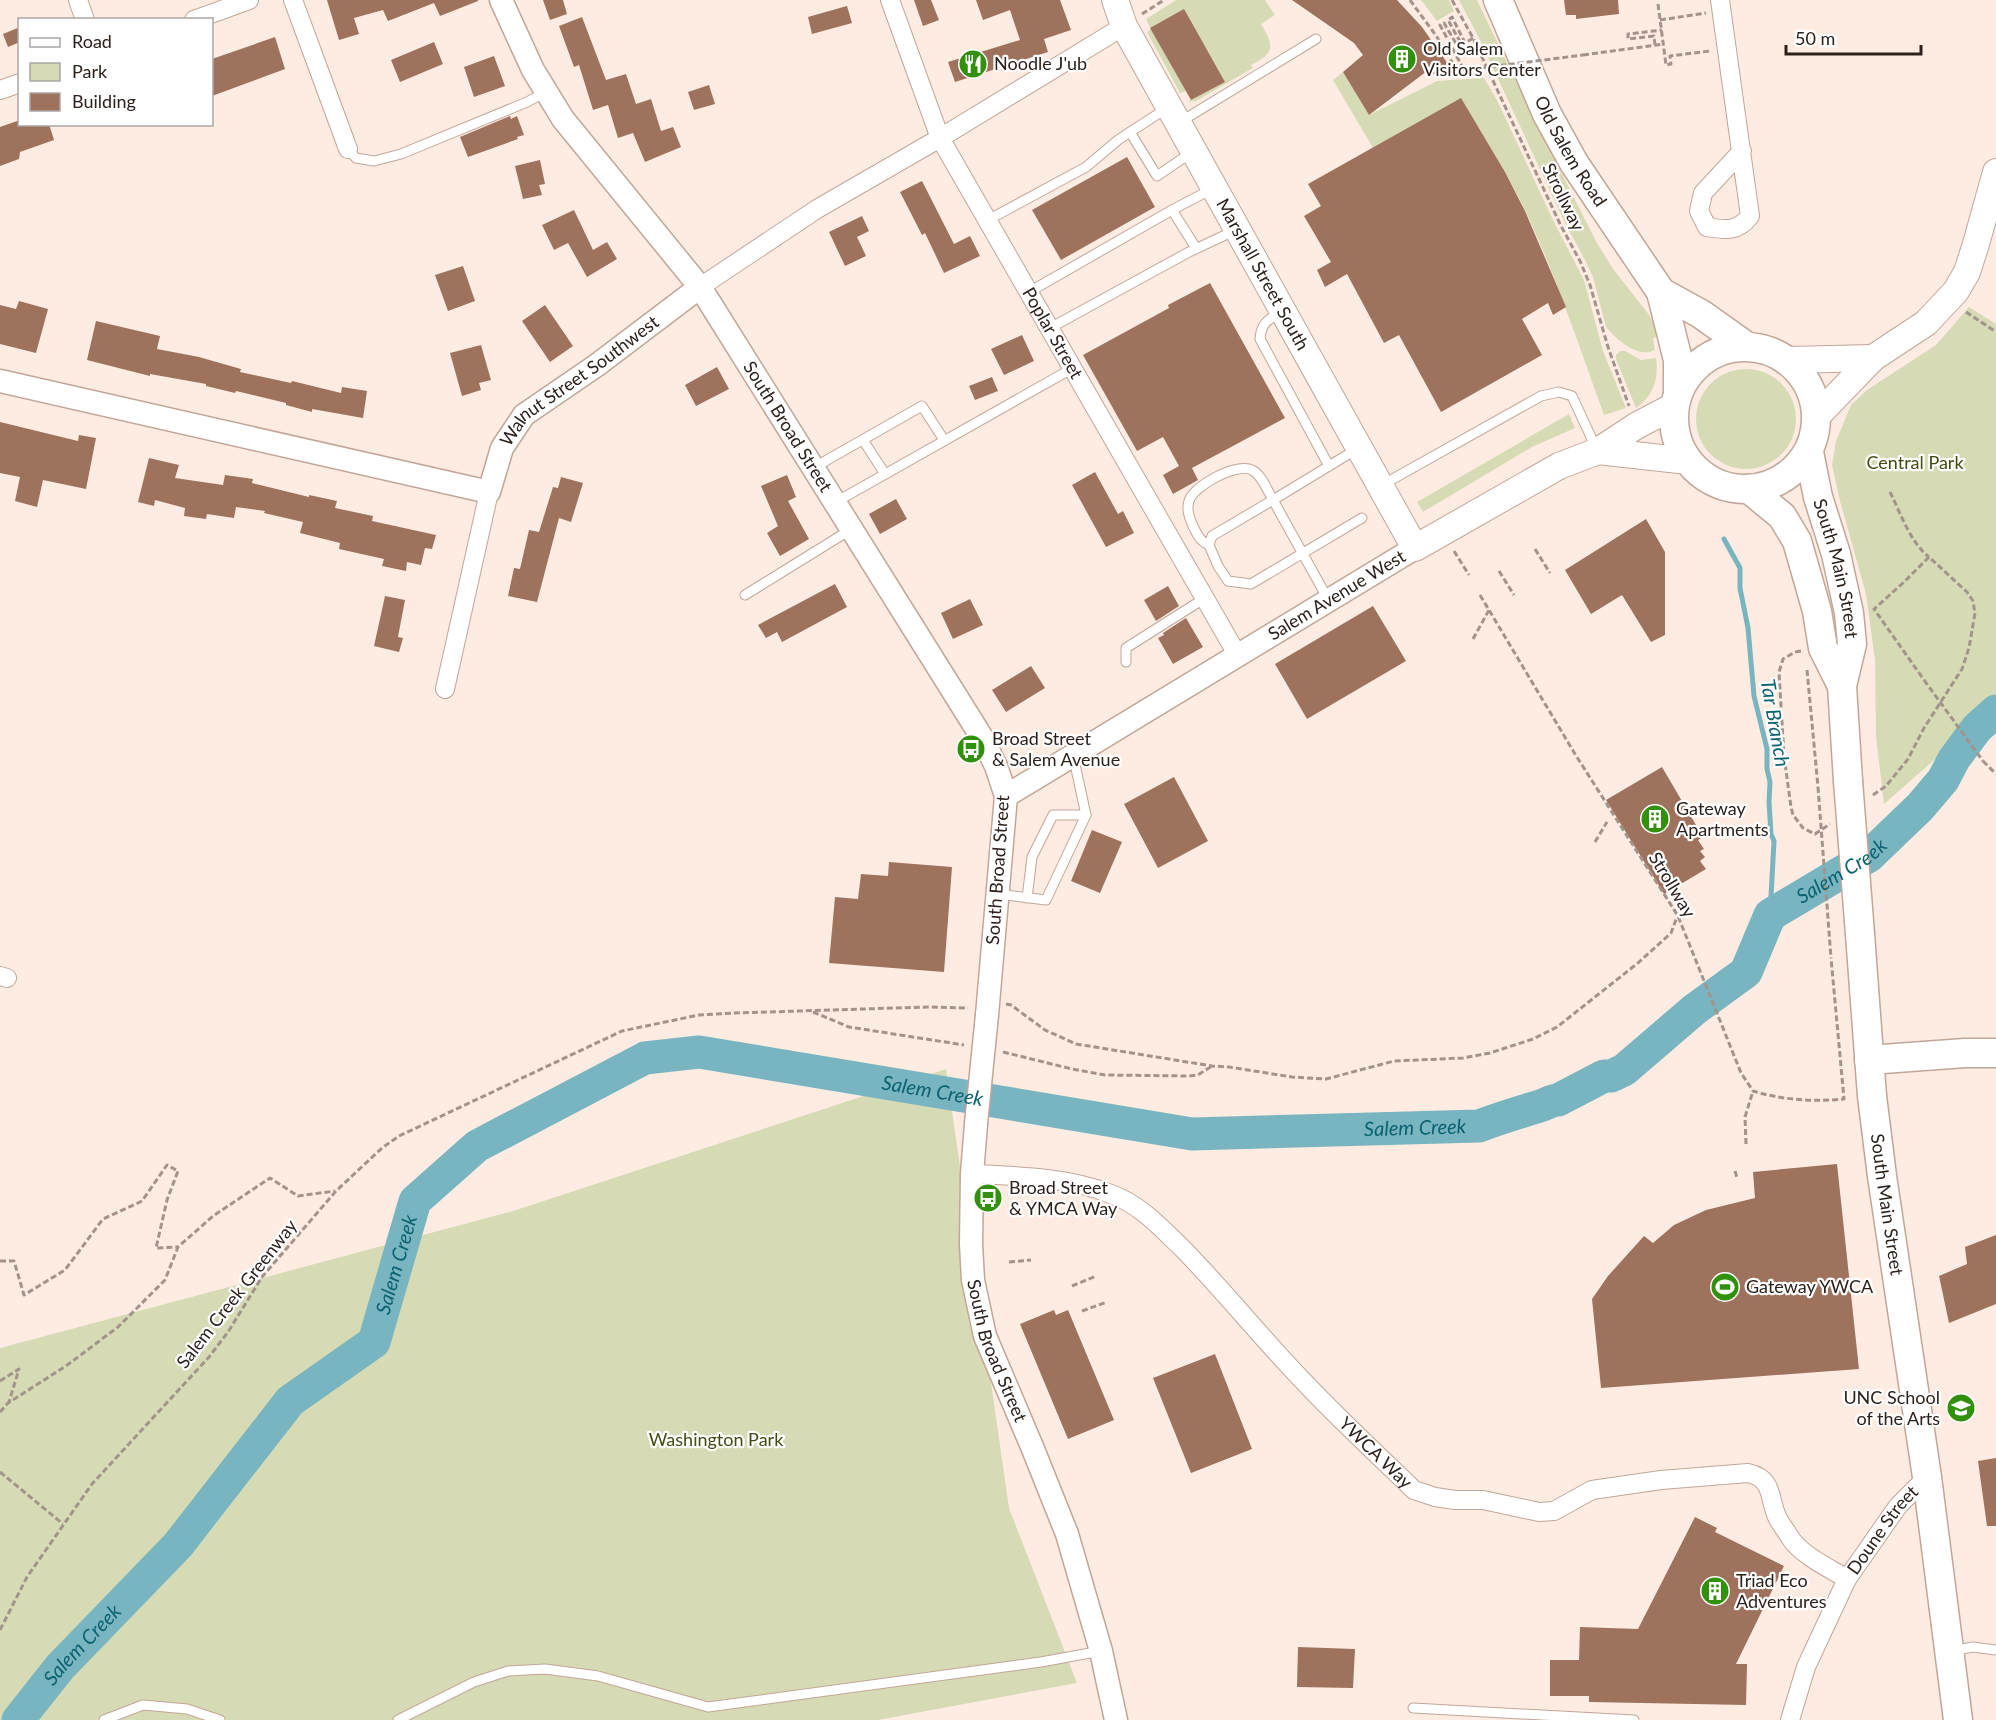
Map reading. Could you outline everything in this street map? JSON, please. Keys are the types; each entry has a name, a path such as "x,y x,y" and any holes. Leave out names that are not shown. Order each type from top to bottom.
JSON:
{"main road":[{"name":"Marshall Street South","path":"1115,0 1131,22 1174,115 1415,548"},
{"name":"Old Salem Road","path":"1498,0 1547,114 1574,164 1661,292 1678,360 1676,399"},
{"path":"1817,417 1873,358 1926,323 1949,301 1966,272 1996,172"},
{"name":"Old Salem Road","path":"1661,292 1701,315 1746,346"},
{"path":"1746,346 1768,350 1788,360 1803,375 1814,395 1817,417 1815,435 1809,452 1798,467 1784,478 1767,486 1749,489 1726,487 1705,477 1688,461 1678,444 1674,425 1676,399 1689,372 1705,358 1725,349 1746,346"},
{"path":"1788,360 1873,358"},
{"name":"Salem Avenue West","path":"1415,548 1559,466 1598,451 1676,399"},
{"path":"1598,451 1688,461"},
{"name":"South Main Street","path":"1809,452 1818,497 1836,554 1849,613 1852,644 1842,686"},
{"name":"South Main Street","path":"1749,489 1782,516 1797,541 1817,611 1823,648 1842,686 1858,789 1860,934 1869,1060 1882,1176 1926,1477 1958,1720"},
{"path":"1869,1060 1996,1053"}],"street":[{"path":"78,0 84,18"},
{"path":"200,18 249,0"},
{"path":"292,0 348,149"},
{"name":"South Broad Street","path":"501,0 532,69 563,119 700,287 981,736 996,766 1006,796 972,1174 971,1244 974,1280 985,1336 1034,1449 1067,1534 1101,1651 1116,1720"},
{"name":"Poplar Street","path":"890,0 940,138 1238,656"},
{"path":"1721,5 1742,152"},
{"name":"Walnut Street Southwest","path":"489,492 502,448 524,415 597,365 700,287 817,209 940,138 1131,22"},
{"path":"0,90 18,83"},
{"path":"0,381 489,492 445,689"},
{"name":"Salem Avenue West","path":"1006,796 1415,548"},
{"name":"YWCA Way","path":"972,1174 1028,1176 1082,1185 1112,1194 1153,1219 1202,1269 1306,1384 1414,1490 1435,1497 1483,1500 1539,1512 1554,1511 1592,1490 1661,1480 1748,1473 1760,1475 1768,1486 1778,1518 1793,1542 1847,1579"},
{"name":"Doune Street","path":"1790,1720 1806,1667 1847,1579 1898,1506 1926,1477"}],"lane":[{"path":"988,220 1086,167 1130,132 1174,115 1316,39"},
{"path":"348,149 356,158 374,161 401,154 546,92"},
{"path":"1130,132 1156,176 1194,151"},
{"path":"1029,292 1214,188"},
{"path":"1172,210 1196,248"},
{"path":"1050,328 1196,248 1237,229"},
{"path":"1282,310 1266,321 1260,329 1260,339 1329,466"},
{"path":"834,503 1072,368"},
{"path":"1380,486 1541,396 1559,392 1572,396 1598,451"},
{"path":"813,468 922,406 944,440"},
{"path":"863,440 885,474"},
{"path":"1209,545 1212,536 1359,448"},
{"path":"1329,601 1304,554 1258,474 1249,468 1240,467 1231,470 1195,491 1189,499 1187,510 1201,541 1209,545 1218,566 1228,581 1240,584 1251,584 1304,554 1362,519"},
{"path":"745,595 851,530"},
{"path":"1126,662 1126,648 1205,598"},
{"path":"998,894 1046,900 1086,815 1073,755"},
{"path":"1027,898 1032,857 1053,815 1086,815"},
{"path":"1949,1651 1973,1647 1996,1650"},
{"path":"398,1720 474,1682 508,1671 545,1669 598,1676 708,1707 1041,1662 1101,1651"},
{"path":"104,1720 143,1705 187,1709 220,1720"},
{"path":"1413,1708 1634,1720"}],"path":[{"path":"1131,22 1164,0"},
{"path":"1410,0 1437,37 1456,69 1473,69 1664,44"},
{"name":"Strollway","path":"1452,0 1473,38 1583,269 1632,414"},
{"path":"1658,4 1666,65 1671,64 1670,56 1727,49"},
{"path":"1660,20 1721,5"},
{"path":"1464,69 1440,25 1444,22 1458,47 1462,45 1448,20 1452,17 1465,43 1473,38"},
{"path":"1655,45 1654,36 1628,39 1628,34 1662,30"},
{"path":"1949,301 1996,332"},
{"path":"1858,789 1886,786 1908,759 1924,728 1962,669 1970,648 1975,613 1973,601 1967,592 1921,551 1890,492"},
{"path":"1451,547 1469,575"},
{"path":"1535,549 1550,573"},
{"path":"1929,557 1874,609 1983,761 1996,774"},
{"path":"1499,571 1514,595"},
{"name":"Strollway","path":"1480,595 1589,776 1678,916 1741,1073 1753,1091"},
{"path":"1473,639 1489,610"},
{"path":"1806,650 1795,652 1783,659 1779,672 1788,789 1793,815 1803,828 1815,834 1833,822"},
{"path":"1746,1144 1745,1117 1753,1091 1773,1097 1799,1100 1844,1099 1807,661"},
{"path":"1595,842 1607,822"},
{"path":"988,1009 1011,1005 1045,1030 1076,1044 1212,1066 1292,1077 1326,1079 1394,1061 1463,1058 1490,1053 1533,1039 1557,1027 1638,963 1671,933 1678,916"},
{"name":"Salem Creek Greenway","path":"0,1630 27,1577 92,1484 209,1357 228,1332 262,1277 336,1191 381,1148 399,1136 622,1031 699,1015 928,1007 988,1009"},
{"name":"Salem Creek Greenway","path":"811,1011 849,1027 922,1040"},
{"path":"1044,1063 1105,1075 1189,1076 1198,1075 1212,1066"},
{"path":"0,1261 14,1261 24,1295 65,1270 104,1219 142,1201 167,1165 178,1171 167,1200 156,1248 178,1247"},
{"path":"1735,1171 1737,1178"},
{"path":"0,1412 8,1403 66,1366 118,1327 165,1280 178,1247 213,1216 270,1178 298,1196 336,1191"},
{"path":"1009,1262 1031,1260"},
{"path":"1072,1286 1096,1276"},
{"path":"1082,1311 1107,1302"},
{"path":"0,1381 19,1369 8,1403"},
{"path":"0,1472 63,1524"}],"green space":[{"path":"1176,0 1265,0 1275,15 1261,24 1270,43 1269,52 1251,65 1253,68 1196,101 1187,102 1224,82 1150,28 1146,19"},
{"path":"1421,0 1449,0 1454,11 1437,21"},
{"path":"1459,0 1477,0 1597,243 1613,269 1647,312 1660,334 1653,339 1655,350 1642,352 1628,347 1606,327 1593,277"},
{"path":"1151,29 1186,91 1180,93 1147,32"},
{"path":"1343,72 1369,115 1437,81 1484,78 1497,100 1553,220 1584,280 1603,351 1626,408 1604,415 1557,286 1525,210 1461,99 1373,148 1333,80"},
{"name":"Central Park","path":"1969,307 1996,324 1996,699 1982,718 1884,804 1876,737 1875,660 1866,594 1832,465 1836,441 1851,405 1867,390 1936,345"},
{"path":"1620,351 1625,351 1641,360 1656,358 1657,373 1654,387 1647,398 1636,408 1616,359"},
{"path":"1746,369 1774,377 1788,391 1796,419 1788,447 1774,461 1746,469 1718,461 1704,447 1696,419 1704,391 1718,377"},
{"path":"1569,414 1575,428 1532,447 1423,512 1417,502"},
{"name":"Washington Park","path":"946,1069 1009,1508 1077,1683 878,1720 0,1720 0,1348 513,1211"}],"building":[{"path":"327,0 478,1 440,16 434,3 388,21 383,10 354,18 359,34 339,40"},
{"path":"543,0 563,0 567,14 550,20"},
{"path":"914,0 931,0 939,20 923,26"},
{"path":"976,0 1060,0 1071,30 1044,39 1048,52 955,82 948,62 1020,40 1010,10 983,20"},
{"name":"Old Salem Visitors Center","path":"1292,0 1397,0 1422,27 1448,64 1431,76 1427,71 1369,115 1343,72 1363,55 1354,43"},
{"path":"1564,0 1618,0 1619,14 1576,19 1576,15 1566,15"},
{"path":"847,6 852,23 812,34 808,17"},
{"path":"1184,9 1225,82 1191,100 1150,28"},
{"path":"582,17 606,80 626,74 636,104 651,99 661,131 673,127 681,147 645,162 633,133 618,138 608,105 593,110 579,65 574,67 559,26"},
{"path":"18,28 18,43 8,47 3,34"},
{"path":"275,37 285,69 213,96 213,59"},
{"path":"434,42 443,64 400,82 391,60"},
{"path":"494,56 505,86 474,97 464,67"},
{"path":"709,85 715,104 694,110 688,92"},
{"path":"1461,98 1505,172 1525,211 1566,307 1553,315 1548,303 1522,319 1542,355 1441,412 1399,335 1384,343 1347,274 1325,287 1317,270 1331,262 1304,216 1321,206 1308,184"},
{"path":"510,116 511,119 517,116 524,135 468,157 460,137"},
{"path":"18,121 18,126 50,126 54,140 20,152 19,159 0,166 0,127"},
{"path":"1127,157 1155,207 1061,260 1032,210"},
{"path":"540,160 545,184 539,185 542,195 523,199 515,166"},
{"path":"922,181 954,244 970,236 980,256 944,273 925,233 922,235 900,192"},
{"path":"574,210 593,250 607,242 617,259 587,277 568,243 554,250 542,225"},
{"path":"862,216 869,231 857,237 866,256 845,266 829,232"},
{"path":"463,266 475,301 448,311 435,275"},
{"path":"1210,283 1285,418 1192,468 1198,480 1173,494 1163,475 1179,466 1163,437 1137,451 1083,355"},
{"path":"19,301 48,309 36,353 0,344 0,305 16,309"},
{"path":"545,305 573,346 550,362 522,321"},
{"path":"96,321 160,336 157,349 199,357 241,369 240,372 341,393 342,387 367,391 363,418 312,409 312,412 286,405 286,403 236,391 235,393 206,386 206,384 150,374 150,376 87,360"},
{"path":"1022,335 1034,361 1004,375 991,349"},
{"path":"481,345 491,380 479,383 481,390 462,396 450,353"},
{"path":"717,367 729,389 696,406 685,385"},
{"path":"992,377 998,391 975,400 969,386"},
{"path":"0,422 78,441 79,435 96,438 86,489 43,480 37,507 15,501 20,477 0,473"},
{"path":"149,458 179,465 175,478 223,485 225,475 253,479 252,483 309,497 309,495 337,501 335,508 373,516 372,521 436,535 432,549 425,548 421,565 407,562 406,571 382,566 384,559 339,549 340,543 300,533 303,522 264,513 265,511 236,507 234,518 207,514 206,519 184,516 185,508 155,500 154,506 138,502"},
{"path":"1095,472 1118,514 1123,511 1134,533 1106,547 1072,485"},
{"path":"787,475 796,497 788,501 809,539 780,556 767,533 778,526 761,486"},
{"path":"561,477 583,483 571,522 559,518 537,602 508,596 514,568 520,569 529,530 539,532 553,487 558,488"},
{"path":"896,499 907,519 880,534 869,514"},
{"path":"1646,519 1665,552 1665,635 1651,642 1622,595 1591,614 1565,570"},
{"path":"835,584 847,607 782,642 777,632 766,638 758,625"},
{"path":"1168,586 1179,606 1156,621 1144,600"},
{"path":"385,596 405,600 398,637 403,638 399,652 374,646"},
{"path":"970,599 983,625 953,639 941,613"},
{"path":"1373,606 1406,661 1307,719 1275,664"},
{"path":"1186,618 1203,647 1173,664 1158,638"},
{"path":"1031,666 1045,688 1006,712 992,690"},
{"name":"Gateway Apartments","path":"1662,767 1703,837 1698,840 1704,849 1700,851 1705,857 1700,861 1706,869 1664,894 1606,800"},
{"path":"1174,777 1208,841 1158,868 1124,804"},
{"path":"1092,830 1122,842 1100,893 1071,881"},
{"path":"889,862 952,867 944,972 829,963 835,897 858,899 861,874 888,876"},
{"name":"Gateway YWCA","path":"1837,1164 1859,1369 1601,1388 1592,1299 1608,1276 1644,1236 1653,1243 1674,1225 1706,1210 1755,1198 1753,1172"},
{"path":"1996,1235 1996,1304 1949,1323 1939,1276 1967,1264 1965,1247"},
{"path":"1054,1310 1056,1315 1068,1310 1114,1420 1068,1439 1020,1324"},
{"path":"1215,1354 1252,1449 1191,1473 1153,1378"},
{"path":"1996,1458 1996,1526 1987,1526 1978,1461"},
{"name":"Triad Eco Adventures","path":"1695,1517 1717,1528 1715,1532 1784,1566 1736,1664 1747,1664 1746,1705 1589,1702 1589,1696 1550,1696 1550,1660 1579,1660 1580,1627 1638,1629"},
{"path":"1298,1647 1355,1649 1353,1688 1297,1687"}],"waterway":[{"name":"Tar Branch","path":"1724,539 1740,568 1740,588 1748,628 1754,696 1767,749 1771,834 1774,841 1770,915"},
{"name":"Salem Creek","path":"18,1720 60,1667 178,1545 290,1401 374,1342 415,1201 477,1146 645,1058 699,1052 1192,1134 1479,1126 1558,1100 1604,1076 1611,1076 1624,1070 1695,1009 1746,972 1770,915 1869,856 1920,807 1943,780 1954,759 1977,728 1996,711"}],"place":[{"name":"Old Salem Visitors Center","path":"1402,59"},
{"name":"Noodle J'ub","path":"973,64"},
{"name":"Broad Street & Salem Avenue","path":"971,749"},
{"name":"Gateway Apartments","path":"1655,819"},
{"name":"Broad Street & YMCA Way","path":"988,1198"},
{"name":"Gateway YWCA","path":"1725,1287"},
{"name":"UNC School of the Arts","path":"1961,1408"},
{"name":"Triad Eco Adventures","path":"1715,1591"}]}
